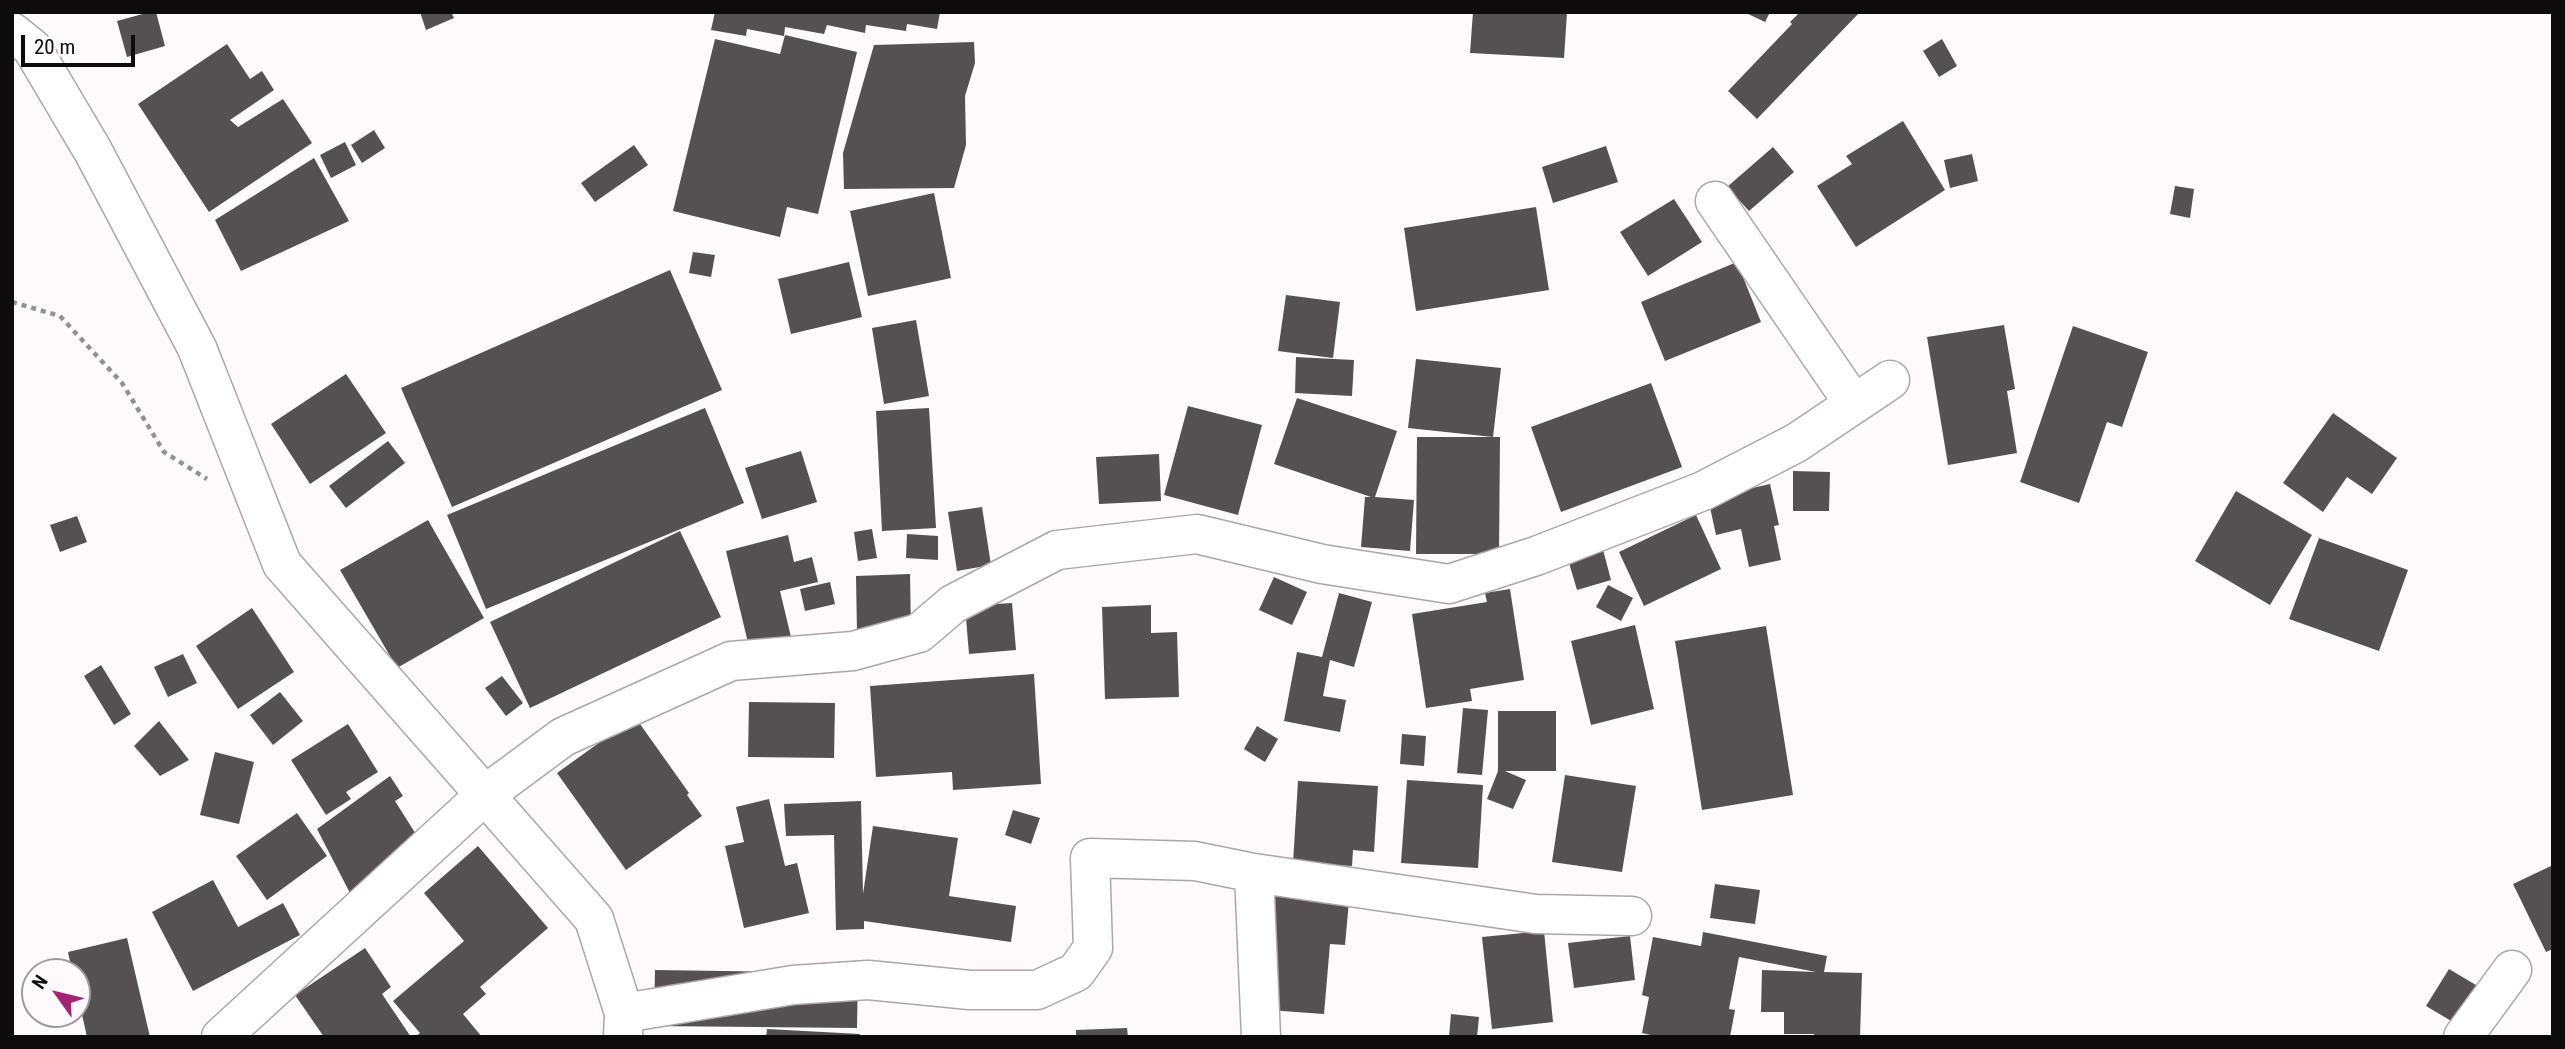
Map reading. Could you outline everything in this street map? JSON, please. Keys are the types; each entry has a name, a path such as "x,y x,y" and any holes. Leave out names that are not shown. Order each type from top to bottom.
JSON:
{"street":[{"path":"12,32 32,48 93,151 190,335 282,564 594,919 624,1025 793,985 868,980 970,990 1037,990 1076,972 1093,948 1090,858 1195,861 1254,873 1536,914 1632,916"},
{"path":"1715,201 1854,404"},
{"path":"221,1037 486,794 563,737 731,661 853,651 919,633 953,604 1057,550 1197,534 1322,564 1450,584 1536,556 1703,491 1796,443 1890,380"},
{"path":"1254,873 1261,1037"},
{"path":"2463,1037 2512,970"}],"path":[{"path":"12,302 60,316 122,383 164,452 261,512"}],"building":[{"path":"156,12 165,46 127,57 117,21"},
{"path":"420,12 451,12 454,18 426,30"},
{"path":"715,12 940,12 937,29 907,24 906,31 866,25 865,33 827,25 824,34 785,27 784,36 747,29 746,36 711,30"},
{"path":"1473,12 1567,12 1564,58 1470,53"},
{"path":"1744,12 1770,12 1765,22"},
{"path":"1800,12 1860,12 1757,119 1728,91 1792,24 1790,22"},
{"path":"785,35 857,52 818,214 787,207 780,237 673,211 715,39 780,54"},
{"path":"1942,39 1957,66 1939,77 1923,51"},
{"path":"974,42 975,63 965,96 966,145 954,188 844,189 843,153 874,45"},
{"path":"227,44 250,79 262,71 274,90 230,120 238,127 283,99 312,143 209,212 138,104"},
{"path":"1903,121 1945,190 1856,247 1817,186 1852,164 1846,156"},
{"path":"374,130 385,148 362,163 351,145"},
{"path":"345,142 356,165 331,178 320,155"},
{"path":"634,145 648,165 595,202 581,183"},
{"path":"1606,146 1618,182 1553,203 1542,167"},
{"path":"1773,147 1794,172 1749,211 1727,187"},
{"path":"1972,154 1978,181 1950,188 1944,160"},
{"path":"314,158 349,221 241,271 215,220"},
{"path":"2175,186 2194,189 2190,218 2170,214"},
{"path":"934,193 951,278 868,296 850,211"},
{"path":"1674,199 1702,242 1648,276 1620,232"},
{"path":"1536,207 1549,290 1416,311 1404,228"},
{"path":"693,252 715,255 711,277 689,273"},
{"path":"849,262 862,317 791,334 778,279"},
{"path":"1737,262 1761,322 1665,361 1641,302"},
{"path":"670,270 722,390 452,507 401,388"},
{"path":"1286,295 1340,302 1333,358 1278,351"},
{"path":"916,320 929,396 884,404 872,328"},
{"path":"2004,325 2015,389 2007,391 2017,453 1948,465 1927,337"},
{"path":"2073,326 2148,352 2122,427 2107,422 2079,503 2020,482"},
{"path":"1296,357 1354,360 1352,396 1295,393"},
{"path":"1416,359 1501,368 1493,437 1408,428"},
{"path":"346,374 386,433 310,484 271,424"},
{"path":"1651,383 1682,467 1561,512 1531,427"},
{"path":"1297,398 1397,431 1375,497 1414,500 1410,551 1361,547 1365,497 1371,497 1274,464"},
{"path":"1188,406 1262,425 1238,515 1164,495"},
{"path":"705,408 744,503 486,609 447,515"},
{"path":"929,408 936,528 882,531 876,411"},
{"path":"2333,413 2397,458 2372,494 2347,477 2323,512 2283,483"},
{"path":"1417,437 1500,437 1499,554 1416,554"},
{"path":"388,441 405,463 346,508 329,486"},
{"path":"801,451 817,502 762,519 745,468"},
{"path":"1159,454 1161,501 1099,504 1096,457"},
{"path":"1793,471 1830,472 1829,511 1793,511"},
{"path":"1770,484 1779,525 1774,526 1781,560 1749,567 1741,529 1716,535 1708,498"},
{"path":"2236,491 2312,535 2270,605 2195,561"},
{"path":"982,507 991,565 957,571 948,512"},
{"path":"1696,515 1721,569 1644,606 1619,552"},
{"path":"77,516 87,542 60,552 50,525"},
{"path":"428,520 484,618 397,668 340,570"},
{"path":"872,529 877,558 858,561 854,532"},
{"path":"680,531 721,617 530,708 490,622"},
{"path":"907,534 938,536 938,560 906,558"},
{"path":"788,535 794,562 812,557 818,582 780,591 791,637 749,647 726,551"},
{"path":"2319,538 2408,570 2379,651 2289,619"},
{"path":"1602,546 1611,580 1577,590 1567,556"},
{"path":"910,574 911,632 857,633 856,576"},
{"path":"1274,577 1307,592 1292,625 1259,610"},
{"path":"830,582 835,604 805,611 800,589"},
{"path":"1608,585 1633,598 1621,621 1596,607"},
{"path":"1510,589 1524,680 1470,689 1472,701 1426,708 1412,614 1487,602 1485,593"},
{"path":"1339,593 1372,602 1354,667 1330,660 1323,696 1346,700 1340,732 1284,721 1297,652 1322,657"},
{"path":"1012,603 1016,650 969,654 965,606"},
{"path":"1151,605 1151,633 1177,632 1179,697 1105,699 1102,607"},
{"path":"252,608 294,672 238,709 196,646"},
{"path":"1635,625 1654,709 1591,725 1571,641"},
{"path":"1766,626 1793,795 1702,810 1675,641"},
{"path":"183,654 197,683 168,697 154,667"},
{"path":"101,665 131,714 114,725 84,676"},
{"path":"1034,674 1041,784 953,790 952,772 876,777 870,686"},
{"path":"502,676 523,703 506,716 485,688"},
{"path":"280,692 303,721 273,745 250,715"},
{"path":"749,702 835,703 834,758 748,757"},
{"path":"1463,708 1488,710 1482,775 1457,773"},
{"path":"1498,711 1556,711 1556,771 1505,771 1526,780 1513,809 1487,799 1498,771"},
{"path":"635,717 689,793 687,795 702,816 626,870 557,773"},
{"path":"159,721 189,760 160,776 134,746"},
{"path":"348,724 378,772 346,792 351,799 326,815 291,760"},
{"path":"1257,726 1278,739 1265,762 1244,749"},
{"path":"1402,734 1426,736 1424,766 1400,764"},
{"path":"215,752 254,762 239,824 200,815"},
{"path":"1565,775 1636,786 1622,872 1552,862"},
{"path":"390,776 403,796 395,801 424,847 351,895 317,829"},
{"path":"1407,780 1483,785 1478,868 1401,863"},
{"path":"1298,781 1378,786 1374,852 1353,850 1352,866 1293,863"},
{"path":"769,799 785,866 797,863 809,913 744,928 725,846 744,842 736,807"},
{"path":"861,801 863,894 873,826 958,838 949,896 1016,906 1011,942 864,921 864,929 836,930 834,835 786,836 784,804"},
{"path":"1013,810 1040,818 1031,844 1005,835"},
{"path":"297,813 327,856 267,900 236,856"},
{"path":"478,846 548,928 480,987 486,994 463,1014 482,1037 415,1037 420,1033 393,1001 464,941 424,893"},
{"path":"2553,865 2553,949 2546,952 2513,884"},
{"path":"213,880 238,927 283,903 300,935 193,991 152,912"},
{"path":"1715,884 1760,890 1755,924 1710,918"},
{"path":"1263,894 1349,901 1345,945 1330,944 1324,1014 1254,1009"},
{"path":"1544,931 1553,1022 1492,1029 1482,937"},
{"path":"1703,932 1827,956 1824,972 1862,973 1860,1037 1784,1034 1784,1012 1761,1012 1762,970 1816,972 1739,957 1729,1009 1735,1010 1730,1037 1659,1037 1642,1033 1649,997 1642,995 1653,937 1701,946"},
{"path":"1630,936 1635,980 1574,988 1568,943"},
{"path":"127,938 150,1037 87,1037 85,1028 91,1028 91,958 69,958 68,952"},
{"path":"365,948 391,987 382,994 411,1037 324,1037 295,995"},
{"path":"2449,969 2486,991 2463,1028 2426,1006"},
{"path":"655,970 858,973 857,1028 654,1026"},
{"path":"1451,1014 1479,1017 1477,1037 1449,1037"},
{"path":"1127,1028 1128,1037 1076,1037 1076,1030"},
{"path":"767,1029 860,1034 860,1037 766,1037"}]}
